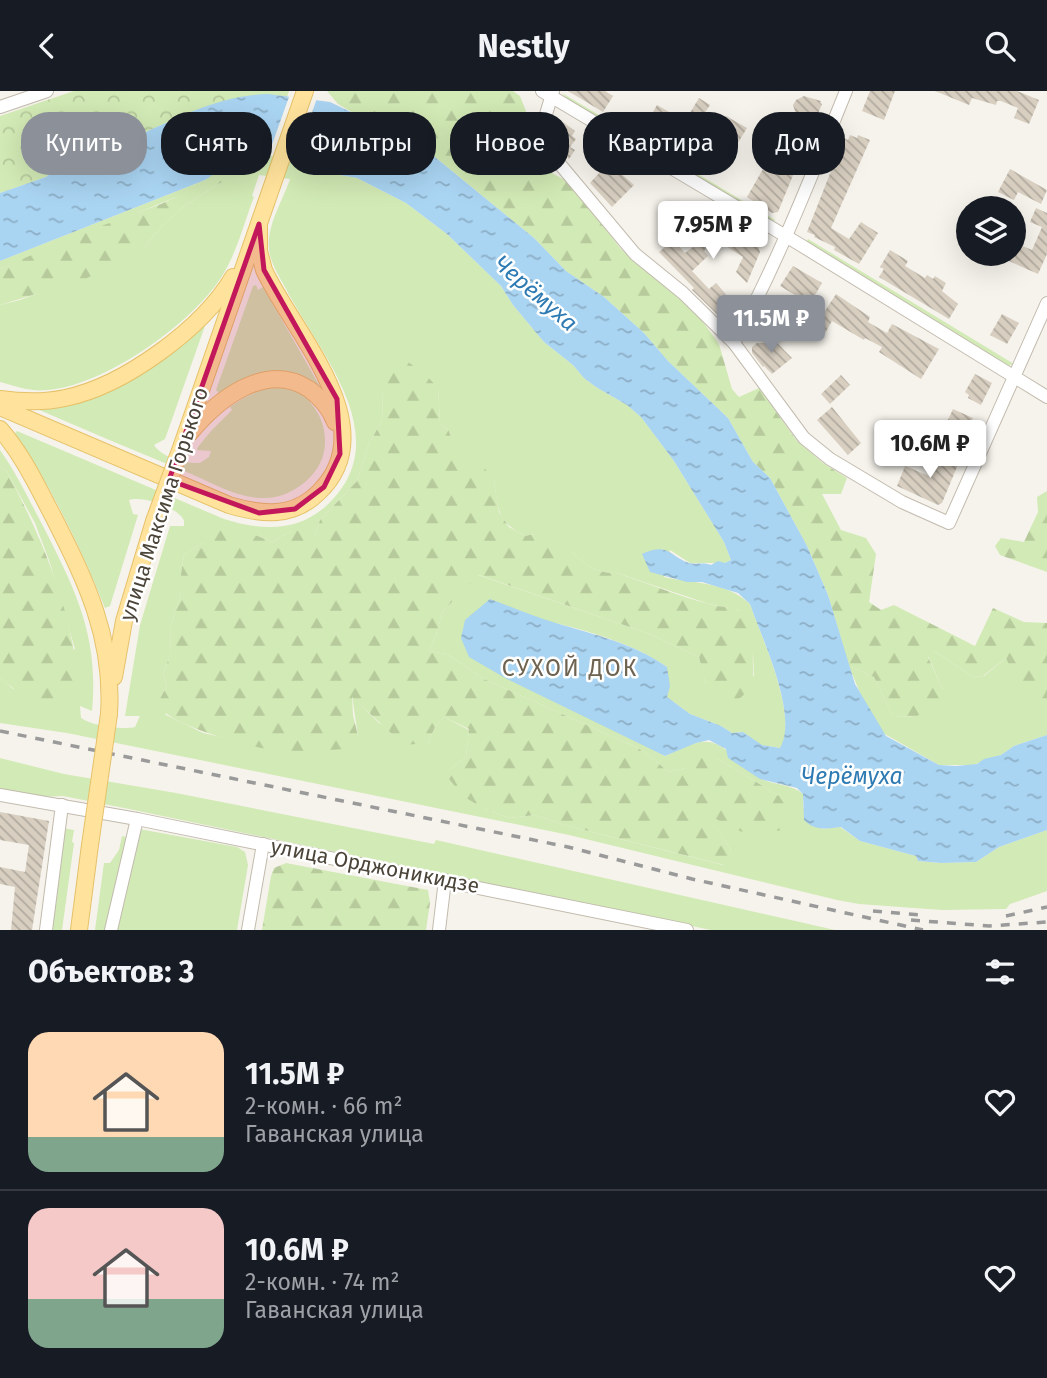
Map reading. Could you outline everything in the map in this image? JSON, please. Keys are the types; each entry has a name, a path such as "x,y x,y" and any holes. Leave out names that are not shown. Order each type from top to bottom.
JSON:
{"main road":[{"name":"улица Максима Горького","path":"79,930 124,621 155,521 305,91"},
{"path":"0,399 36,402 74,396 139,366 212,307 236,272 259,224"},
{"path":"0,407 221,502 259,513 284,512 306,503 324,487 337,465 341,430 337,399 264,270 259,251 259,224"},
{"path":"182,445 209,412 240,390 266,380 286,380 316,394 332,414 338,435 337,465"},
{"path":"0,429 36,482 79,566 95,606 105,648 110,692 109,714"}],"street":[{"path":"0,107 47,91"},
{"path":"734,343 787,237 846,91"},
{"path":"1047,303 1015,376 948,523 902,502 830,459 804,438 734,343 683,293 635,254 543,144 540,134 549,93 1015,376 1047,397"},
{"name":"улица Орджоникидзе","path":"0,795 263,843 445,880 627,924 687,930"},
{"path":"46,930 62,805"},
{"path":"111,930 137,819"},
{"path":"248,930 263,843"},
{"path":"439,930 445,880"}],"highlighted area":[{"path":"259,224 264,270 337,399 340,454 324,487 295,509 259,513 169,480"}],"green space":[{"path":"74,91 289,91 287,97 247,98 192,112 161,112 161,125 147,131 147,112 21,112 21,175 49,175 0,193 0,116"},
{"path":"327,91 513,91 520,96 526,111 450,112 450,169 436,158 436,112 352,112 338,104"},
{"path":"562,93 594,112 588,112"},
{"path":"272,152 286,153 286,175 340,175 357,178 406,203 447,234 501,286 544,342 573,365 584,378 641,417 674,461 724,542 731,560 725,563 690,563 670,550 664,577 720,587 750,604 782,697 785,733 781,748 761,745 743,732 732,733 690,714 667,697 667,667 627,646 556,623 656,751 665,756 700,742 716,744 758,777 803,794 803,807 822,829 840,827 860,841 916,856 918,861 976,862 999,847 1047,830 1047,891 1010,904 1006,909 942,910 859,904 569,835 67,733 0,723 0,677 13,689 75,649 50,563 35,523 7,472 0,466 0,450 55,550 82,615 92,660 93,684 92,711 80,706 81,718 86,721 107,727 135,727 140,716 125,716 140,625 170,526 184,526 181,516 168,507 143,499 129,500 133,514 138,515 110,606 105,608 64,518 15,433 17,431 224,519 263,527 289,525 313,515 325,507 346,481 355,454 355,426 346,397 333,369 279,277 270,255 269,236 290,179 259,175 272,175","holes":["438,388 440,423 449,431 453,448 494,482 501,515 516,531 525,536 551,536 593,568 617,573 709,604 738,610 748,618 752,631 754,676 706,684 699,657 647,633 478,575 443,611 429,651 447,654 484,679 638,748 668,772 683,769 706,756 720,760 779,796 705,812 731,850 723,865 568,826 535,815 510,818 484,809 449,770 466,757 469,730 444,717 435,727 428,743 379,723 352,696 358,736 239,741 203,733 166,715 161,696 167,687 163,674 171,652 170,629 181,593 184,555 204,542 253,534 272,542 291,531 315,535 320,520 357,481 368,446 382,420 383,390"]},
{"path":"210,175 259,175 252,196 254,197 232,257 208,295 190,313 168,332 120,365 70,386 35,390 0,382 0,305 49,289 145,246 184,206 222,182 186,193 0,269 0,261 205,180"},
{"path":"457,175 556,175 569,182 621,249 698,315 719,344 732,389 739,397 759,388 797,441 823,463 847,478 841,494 822,494 841,530 866,538 876,554 869,602 881,610 894,605 975,646 993,608 1024,622 1047,623 1047,699 1038,699 1014,676 1006,658 983,676 973,677 934,651 928,657 943,690 944,701 917,716 893,717 874,677 849,666 828,595 807,546 770,478 753,462 728,418 668,361 644,333 604,297 566,271 534,238"},
{"path":"692,175 700,175 775,220 772,224"},
{"path":"217,178 222,182 184,206 145,246 121,261 85,279 0,305 0,269 77,235 161,204"},
{"path":"808,239 1014,364 1008,366 805,244"},
{"path":"256,285 258,290 263,287 322,390 295,375 271,371 247,378 220,394 216,390 253,286"},
{"path":"206,323 165,439 154,445 174,459 200,463 209,457 211,451 197,450 198,447 232,410 230,407 264,389 287,388 308,400 317,412 325,439 318,467 295,489 280,496 265,498 234,493 37,409 86,400"},
{"path":"408,362 438,388 440,423 449,431 454,448 480,461 494,482 499,512 509,527 525,536 542,533 551,536 593,568 617,573 697,601 745,614 752,629 753,674 747,691 725,706 710,690 699,657 647,633 479,575 443,611 429,651 447,654 484,679 638,748 668,772 683,769 706,755 720,760 779,796 789,811 781,830 758,834 741,832 706,813 731,850 724,865 568,826 535,815 510,818 484,809 463,796 449,779 449,770 466,757 469,729 444,717 435,727 428,743 404,745 352,697 358,736 345,749 307,752 274,751 217,736 180,721 167,714 160,706 160,698 167,687 163,674 171,652 170,629 181,593 184,555 204,542 214,525 253,534 272,542 291,531 308,528 315,535 320,520 357,481 368,446 382,420 383,390 395,368"},
{"path":"0,466 7,472 33,524 63,604 79,689 62,704 28,696 0,677"},
{"path":"1047,491 1047,572 1000,555 995,546 1001,538 1024,542 1038,512 1037,497"},
{"path":"934,651 973,677 984,676 1006,658 1038,699 1047,699 1047,735 1014,746 1001,755 973,765 939,765 883,733 862,698 849,666 874,677 893,717 917,716 943,690 928,656"},
{"path":"0,758 64,774 176,793 434,844 436,840 835,930 711,930 63,796 40,797 0,790"},
{"path":"63,828 74,830 74,843 62,930 50,930"},
{"path":"139,829 237,847 245,852 248,865 237,930 114,930"},
{"path":"122,836 130,838 109,930 95,930 104,863 110,863 119,850"},
{"path":"286,863 428,890 430,903 426,930 262,930 271,876 274,868"}],"water":[{"name":"Черёмуха","path":"268,94 330,102 351,112 286,112 286,153 272,153 272,112 192,112 232,98"},
{"name":"Черёмуха","path":"161,125 161,175 212,175 205,180 0,261 0,193 49,175 147,175 147,132"},
{"name":"Черёмуха","path":"436,158 450,169 450,175 457,175 534,238 566,271 604,297 644,333 668,361 728,418 753,462 770,478 807,546 828,595 855,684 886,736 939,765 956,766 977,764 984,759 1001,755 1014,746 1047,735 1047,830 999,847 976,862 918,861 916,856 860,841 841,827 826,829 812,826 804,820 803,794 797,788 760,779 728,758 726,749 709,740 665,756 507,679 469,657 461,638 465,620 490,599 613,641 654,659 667,667 670,686 667,697 690,714 732,733 743,732 762,745 780,748 785,734 785,717 777,677 750,604 738,593 702,582 687,582 650,572 642,554 658,549 668,551 689,563 711,565 718,561 725,563 731,560 724,542 674,461 641,417 584,378 573,365 544,342 501,286 447,234 406,203 357,178 340,175 436,175"}],"pier":[{"path":"290,94 317,98 312,112 286,112 286,157 272,156 272,145"}],"building":[{"path":"568,91 605,91 613,96 603,112"},
{"path":"870,91 895,91 884,120 862,111"},
{"path":"935,91 1017,91 1039,100 1029,124 1014,118 1018,108 1001,101 997,101 996,105 972,98 969,105"},
{"path":"804,96 821,101 822,104 819,112 795,112 793,105"},
{"path":"699,98 710,105 705,112 690,112"},
{"path":"657,105 669,112 653,112"},
{"path":"738,123 747,128 738,143"},
{"path":"569,127 575,131 572,136 576,139 570,147 575,150 569,159"},
{"path":"850,135 857,138 858,135 870,140 831,228 849,239 861,222 878,233 859,264 807,232 829,175 845,175 845,138 848,140"},
{"path":"1010,169 1047,190 1041,204 1018,192 1016,196 1006,196 998,192"},
{"path":"597,175 623,175 634,185 612,207 590,183"},
{"path":"760,175 793,175 778,212 772,213 747,197"},
{"path":"1036,208 1047,213 1047,254 1038,274 1020,266 1026,266 1026,247 1032,250 1042,227 1030,222"},
{"path":"708,212 758,246 760,252 747,283 736,272 743,257 713,238 704,251 708,256 692,271 709,289 716,283 737,307 723,320 659,252 673,240 685,253 702,240 695,235 700,227 695,224"},
{"path":"890,250 908,261 905,266 925,278 927,275 933,279 935,276 946,283 942,291 958,304 949,319 879,277 884,269 880,267"},
{"path":"793,266 822,283 810,304 780,286"},
{"path":"836,294 870,317 868,322 887,333 892,324 939,349 921,379 879,352 882,347 832,321 824,335 808,326 820,307 825,311"},
{"path":"1002,314 1019,323 1007,344 990,335"},
{"path":"772,338 792,358 772,374 752,353 752,347 757,343 767,343"},
{"path":"975,374 992,383 981,405 968,398 969,395 965,392"},
{"path":"841,375 850,385 830,404 821,394"},
{"path":"832,407 861,443 848,455 817,420"},
{"path":"953,409 973,418 965,433 946,424"},
{"path":"938,453 959,462 942,503 938,505 897,486 905,466 929,476"},
{"path":"0,812 49,821 32,930 11,930 15,887 0,884 0,867 25,872 29,845 0,840"}],"railway":[{"path":"0,731 568,847 692,879 923,930"},
{"path":"1006,916 1047,907"},
{"path":"873,911 922,915"},
{"path":"911,920 989,926 1047,922"}],"district":[{"name":"СУХОЙ ДОК","path":"570,668"}]}
